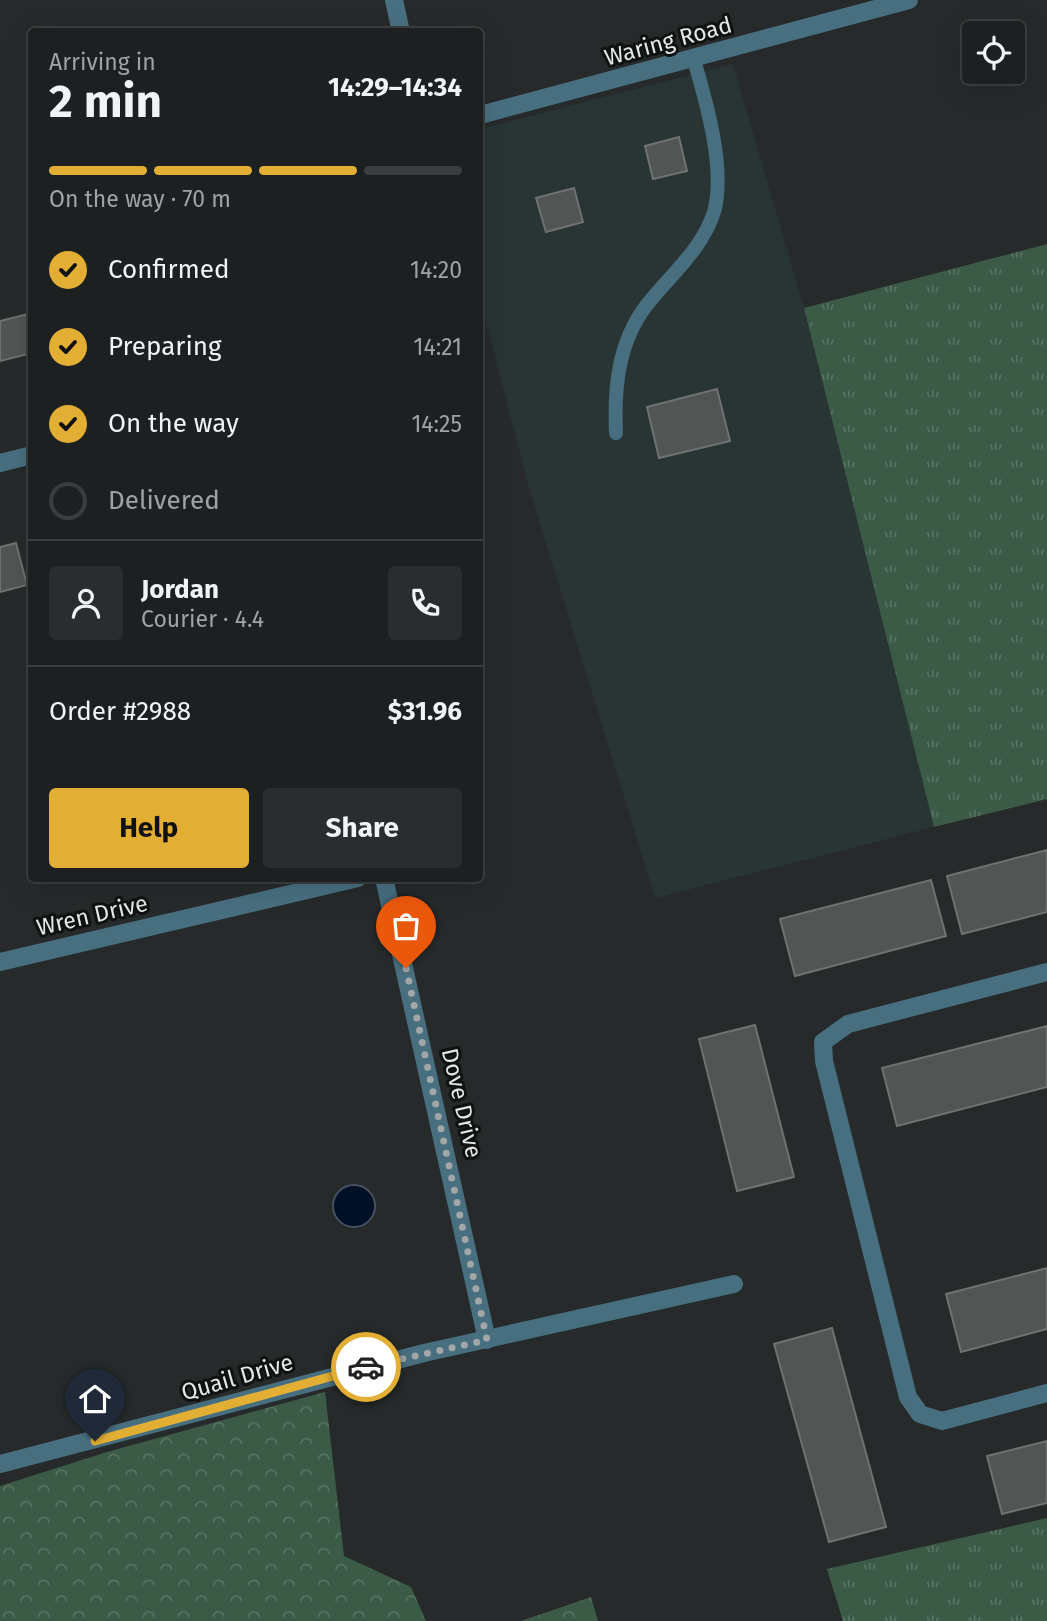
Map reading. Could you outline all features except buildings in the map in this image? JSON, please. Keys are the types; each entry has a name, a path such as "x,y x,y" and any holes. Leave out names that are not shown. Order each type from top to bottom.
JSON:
{"street":[{"path":"394,0 400,28"},
{"name":"Waring Road","path":"483,114 694,60 890,3 909,0"},
{"path":"0,463 28,456"},
{"name":"Wren Drive","path":"0,962 341,882"},
{"name":"Dove Drive","path":"385,882 487,1340"},
{"path":"1047,972 848,1024 823,1042 824,1060 908,1397 920,1415 942,1421 1047,1393"},
{"name":"Quail Drive","path":"0,1464 336,1375 734,1284"}],"lane":[{"path":"616,433 614,390 636,321 705,235 715,209 714,151 694,60"}],"shaded area":[{"path":"733,64 804,308 934,827 655,898 531,495 483,312 483,128"}],"green space":[{"path":"1047,244 1047,799 934,827 804,308"},
{"path":"325,1392 344,1556 411,1587 426,1621 0,1621 0,1486 107,1452"},
{"path":"1047,1518 1047,1621 843,1621 827,1569"},
{"path":"591,1597 598,1621 521,1621"}],"water":[{"path":"354,1185 369,1191 375,1206 369,1221 354,1227 339,1221 333,1206 339,1191"}],"way so far":[{"path":"366,1367 487,1340 406,968"}],"route":[{"path":"95,1441 366,1367"}]}
